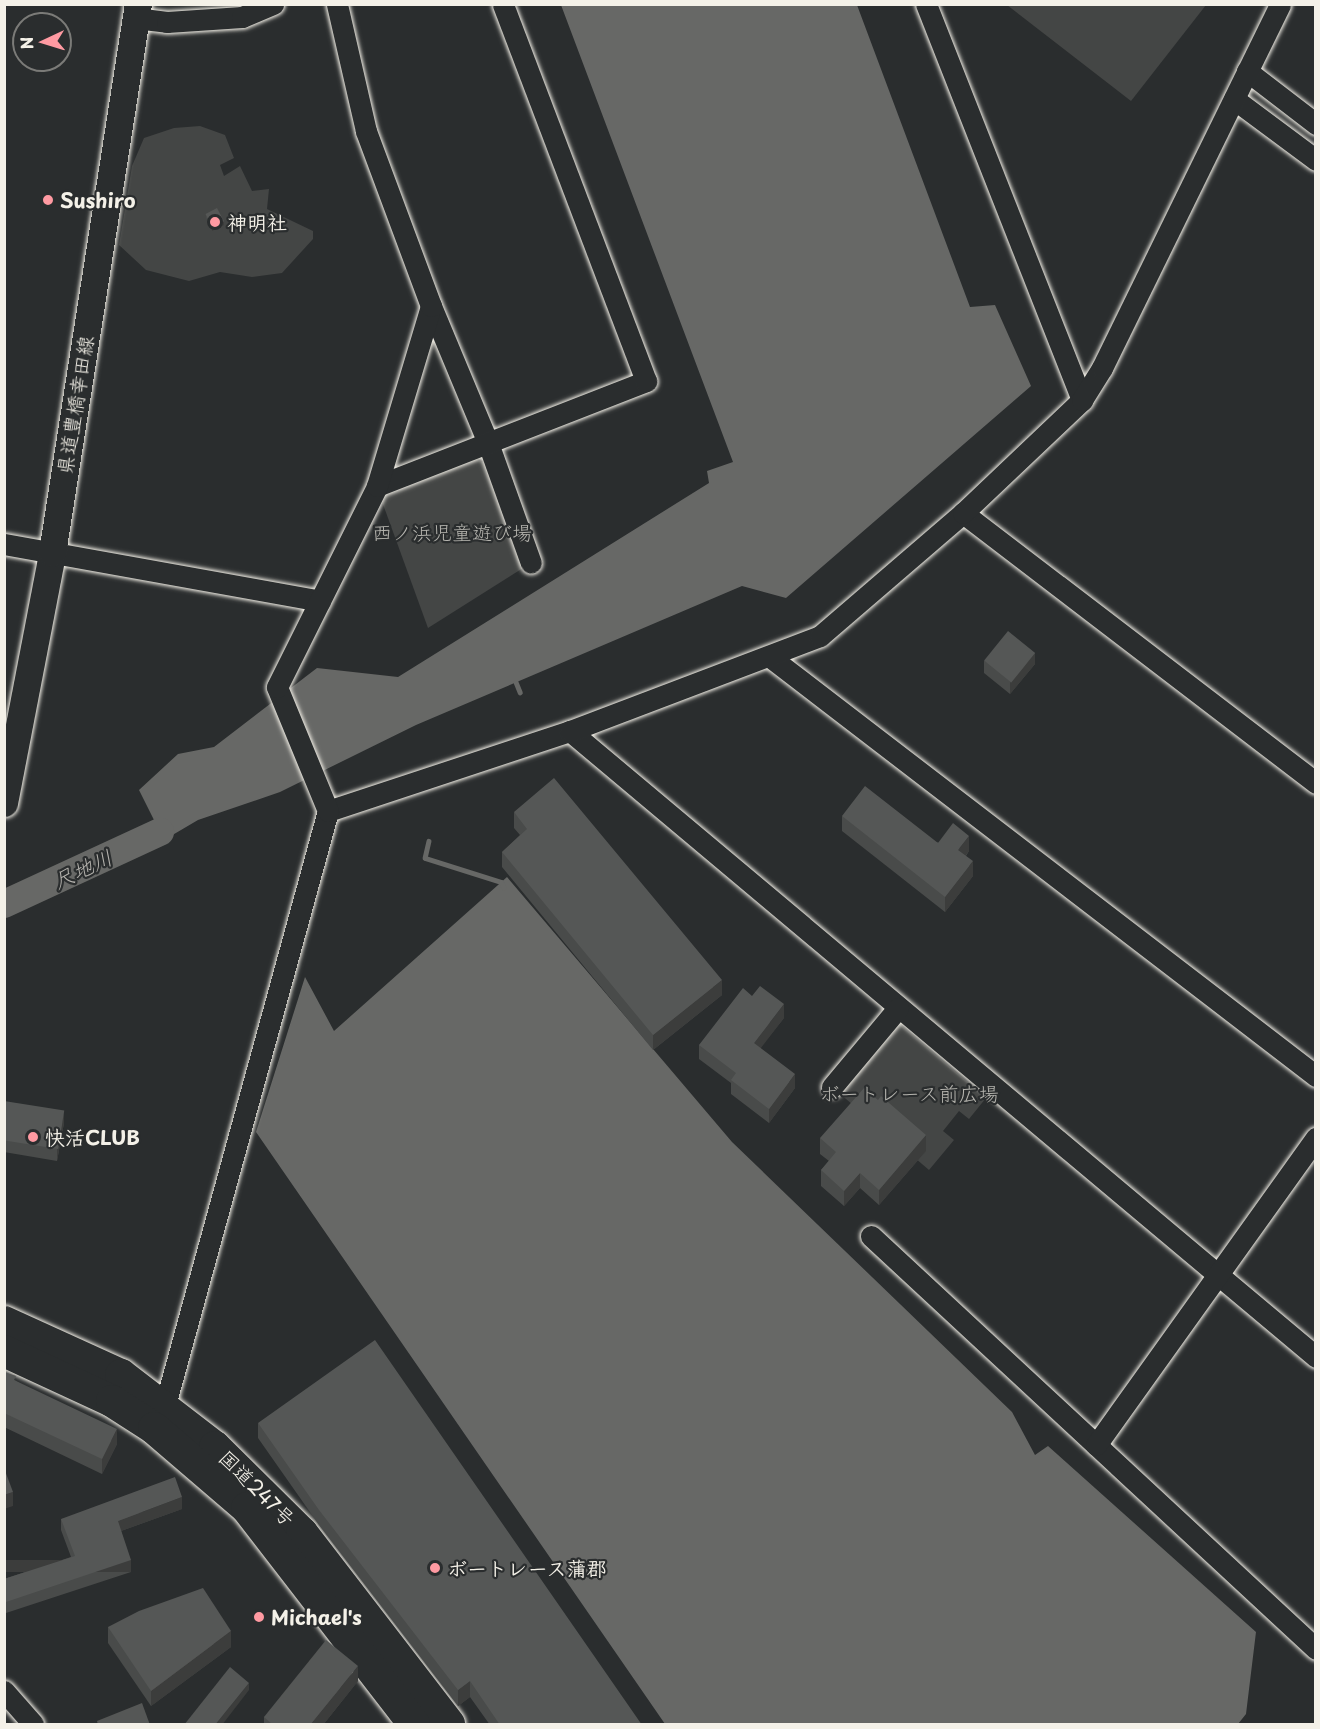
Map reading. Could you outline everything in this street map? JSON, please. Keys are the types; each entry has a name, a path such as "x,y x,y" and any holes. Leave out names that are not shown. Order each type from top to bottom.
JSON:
{"highway":[{"name":"国道247号","path":"4,1322 122,1375 165,1406 264,1491 302,1533 449,1725"},
{"name":"国道247号","path":"4,1351 112,1401 154,1428 247,1508 414,1725"}],"main road":[{"name":"県道豊橋幸田線","path":"6,788 52,553 136,11"}],"street":[{"path":"136,11 167,22 242,17 273,4"},
{"path":"337,4 366,131 431,306 488,443 531,563"},
{"path":"376,486 646,381 503,4"},
{"path":"926,4 1082,400"},
{"path":"328,812 570,731 770,657 820,636 963,513 1082,400 1102,368 1280,4"},
{"path":"1247,71 1316,124"},
{"path":"1234,99 1316,160"},
{"path":"165,1406 328,812 277,687 376,486 431,306"},
{"path":"963,513 1316,783"},
{"path":"4,544 320,601"},
{"path":"770,657 1316,1076"},
{"path":"570,731 1316,1357"},
{"path":"832,1087 898,1008"},
{"path":"1096,1445 1316,1138"},
{"path":"871,1236 1316,1649"},
{"path":"4,1691 33,1725"}],"green space":[{"path":"1007,5 1206,5 1131,101"},
{"path":"200,126 225,135 234,158 220,165 224,176 240,166 252,191 269,189 267,209 313,231 313,239 282,273 252,277 220,272 189,281 146,270 119,245 132,166 144,138 174,128"},
{"name":"西ノ浜児童遊び場","path":"474,459 485,463 523,568 428,628 380,496"},
{"name":"ボートレース前広場","path":"896,1021 986,1098 969,1119 959,1111 943,1131 954,1140 929,1170 832,1087"}],"shaded area":[{"path":"561,5 857,5 970,307 995,305 1031,386 786,598 742,586 416,725 280,792 198,820 164,840 139,790 178,754 214,747 317,668 398,677 709,483 707,471 733,462"},
{"name":"ボートレース蒲郡","path":"507,877 732,1142 1012,1412 1035,1455 1048,1446 1256,1632 1246,1714 1238,1724 665,1724 256,1132 305,977 334,1031"}],"building":[{"name":"神明社","path":"217,208 224,221 213,227 206,214"},
{"path":"1008,631 1035,653 1011,683 984,661"},
{"path":"554,778 722,980 653,1035 502,852 527,829 514,812"},
{"path":"865,786 938,843 953,823 969,836 958,850 973,861 945,897 842,816"},
{"path":"760,986 784,1004 754,1043 795,1074 769,1109 731,1080 736,1073 699,1045 743,988 752,996"},
{"path":"864,1088 878,1100 881,1096 926,1135 879,1190 860,1173 844,1191 821,1170 836,1152 820,1138"},
{"name":"快活CLUB","path":"4,1101 64,1111 58,1149 4,1140"},
{"name":"ボートレース蒲郡","path":"375,1340 642,1725 500,1725 470,1681 458,1690 319,1510 258,1423"},
{"path":"4,1372 16,1376 14,1380 117,1429 102,1459 4,1413"},
{"path":"4,1468 13,1492 4,1495"},
{"path":"175,1477 182,1497 118,1521 131,1560 6,1602 4,1579 75,1556 61,1519"},
{"path":"203,1588 231,1631 151,1691 108,1627 139,1611"},
{"path":"326,1640 358,1666 310,1725 273,1725 264,1717"},
{"path":"230,1667 249,1683 215,1725 184,1725"},
{"path":"142,1703 150,1725 98,1725 97,1721"}],"waterway":[{"path":"516,682 520,692"},
{"name":"尺地川","path":"4,904 160,832"},
{"path":"429,841 425,858 501,882 504,887"}],"place":[{"name":"Sushiro","path":"48,200"},
{"name":"神明社","path":"215,222"},
{"name":"快活CLUB","path":"33,1137"},
{"name":"ボートレース蒲郡","path":"435,1568"},
{"name":"Michael's","path":"259,1617"}]}
